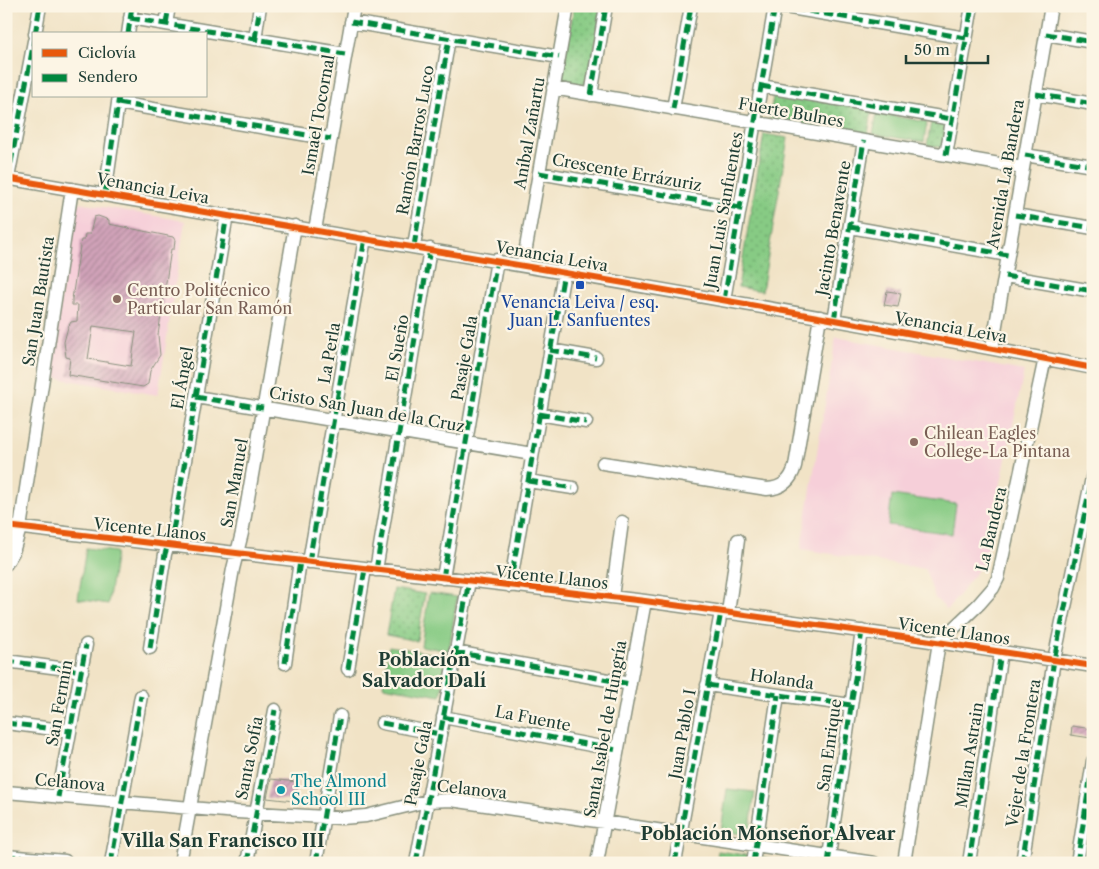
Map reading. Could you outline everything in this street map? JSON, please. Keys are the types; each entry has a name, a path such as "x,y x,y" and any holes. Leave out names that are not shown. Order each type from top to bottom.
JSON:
{"street":[{"path":"35,32 40,6"},
{"path":"166,24 169,6"},
{"path":"255,39 260,6"},
{"name":"Ismael Tocornal","path":"315,230 354,6"},
{"name":"Aníbal Zañartu","path":"523,265 568,6"},
{"path":"591,95 606,6"},
{"path":"673,109 691,6"},
{"name":"Juan Luis Sanfuentes","path":"724,300 775,6"},
{"path":"780,6 966,38"},
{"path":"946,155 972,6"},
{"name":"Avenida La Bandera","path":"992,348 1051,6"},
{"path":"128,32 131,12 166,24 345,54"},
{"path":"351,22 559,57"},
{"path":"1046,34 1093,42"},
{"name":"Ramón Barros Luco","path":"414,246 449,38"},
{"path":"7,178 32,51"},
{"name":"Fuerte Bulnes","path":"761,86 952,118"},
{"name":"Fuerte Bulnes","path":"553,88 1023,168"},
{"path":"1036,94 1093,104"},
{"path":"105,194 118,99 331,139"},
{"name":"Jacinto Benavente","path":"834,320 864,141"},
{"path":"1025,155 1093,166"},
{"name":"Crescente Errázuriz","path":"539,173 740,208"},
{"name":"Venancia Leiva","path":"7,178 497,260 992,348 1093,368"},
{"name":"San Juan Bautista","path":"6,564 13,552 20,528 72,189"},
{"name":"El Ángel","path":"150,648 165,554 169,546 227,215"},
{"path":"1015,215 1093,228"},
{"name":"San Manuel","path":"180,863 295,226"},
{"path":"850,227 1008,255"},
{"name":"La Perla","path":"285,663 334,420 365,238"},
{"name":"El Sueño","path":"348,669 400,431 430,249"},
{"name":"Pasaje Gala","path":"443,578 497,260"},
{"path":"510,586 564,272"},
{"path":"1004,276 1093,290"},
{"path":"603,462 767,489 782,486 791,478 795,466 820,317"},
{"path":"550,350 596,358"},
{"name":"La Bandera","path":"939,642 979,604 993,588 998,578 1045,358"},
{"name":"Cristo San Juan de la Cruz","path":"196,397 532,454"},
{"path":"539,414 586,422"},
{"name":"Vejer de la Frontera","path":"1022,863 1054,660 1093,473"},
{"path":"528,481 573,488"},
{"path":"612,598 622,522"},
{"name":"Vicente Llanos","path":"6,526 645,601 939,642 1093,666"},
{"name":"Juan Pablo I","path":"674,863 707,685 725,612 738,540"},
{"name":"Pasaje Gala","path":"416,863 468,581"},
{"name":"Santa Isabel de Hungría","path":"597,863 645,601"},
{"name":"San Enrique","path":"829,859 862,631"},
{"path":"904,863 939,642"},
{"name":"San Fermín","path":"58,797 86,645"},
{"path":"455,652 630,684"},
{"name":"Millan Astrain","path":"969,863 1001,652"},
{"path":"6,660 82,670"},
{"name":"Holanda","path":"707,685 851,705"},
{"path":"753,863 778,695"},
{"path":"111,863 141,696"},
{"name":"Santa Sofía","path":"247,863 275,710"},
{"path":"316,863 340,716"},
{"name":"La Fuente","path":"443,717 618,750"},
{"path":"6,723 70,731"},
{"path":"382,723 440,734"},
{"path":"1077,863 1093,761"},
{"name":"Celanova","path":"6,792 190,808 324,817 358,817 427,801 450,800 680,833 829,859 874,863"},
{"path":"6,856 65,861"}],"shaded area":[{"name":"Centro Politécnico Particular San Ramón","path":"80,203 185,221 158,395 49,377 74,208"},
{"name":"Chilean Eagles College-La Pintana","path":"836,337 1024,371 985,561 947,610 935,598 925,569 801,549"}],"green space":[{"path":"574,6 602,6 588,88 561,83"},
{"path":"774,92 872,110 868,135 769,118"},
{"path":"877,113 927,122 924,142 873,134"},
{"path":"931,122 949,125 944,148 927,145"},
{"path":"764,134 788,138 762,291 738,287"},
{"path":"892,495 956,504 952,534 888,525"},
{"path":"86,548 116,552 108,604 78,599"},
{"path":"394,589 425,594 417,641 386,635"},
{"path":"429,593 457,597 449,651 421,646"},
{"path":"389,646 448,656 441,696 383,686"},
{"path":"727,789 755,792 749,835 721,831"},
{"path":"718,851 787,861 786,863 717,863"}],"building":[{"name":"Centro Politécnico Particular San Ramón","path":"98,216 109,220 109,224 173,237 175,240 174,249 171,249 158,335 160,355 150,371 148,384 143,387 68,375 70,358 66,357 64,342 71,322 77,321 78,305 72,305 72,299 81,240 84,240 85,234 90,234 94,217","holes":["93,326 136,332 131,366 88,359"]},
{"path":"887,291 901,293 898,307 884,305"},
{"path":"1072,726 1092,729 1091,738 1071,735"},
{"name":"The Almond School III","path":"271,779 297,782 294,801 267,798"}],"marked path":[{"path":"35,32 40,6"},
{"path":"128,32 132,6"},
{"path":"166,24 169,6"},
{"path":"255,39 260,6"},
{"path":"591,95 606,6"},
{"path":"673,109 691,6"},
{"path":"724,300 775,6"},
{"path":"779,6 966,38"},
{"path":"946,155 972,6"},
{"path":"130,18 345,54"},
{"path":"351,22 559,57"},
{"path":"1046,34 1093,42"},
{"path":"414,246 449,38"},
{"path":"8,178 32,52"},
{"path":"761,86 952,119"},
{"path":"1036,94 1093,104"},
{"path":"105,194 119,98"},
{"path":"118,103 331,139"},
{"path":"834,320 864,141"},
{"path":"1025,155 1093,166"},
{"path":"539,173 740,208"},
{"path":"150,648 165,554 174,525 227,215"},
{"path":"1015,215 1093,228"},
{"path":"850,227 1008,255"},
{"path":"309,562 365,238"},
{"path":"376,570 430,249"},
{"path":"443,578 497,260"},
{"path":"510,586 564,272"},
{"path":"1005,276 1093,291"},
{"path":"550,350 596,358"},
{"path":"196,397 263,408"},
{"path":"539,414 586,422"},
{"path":"1022,863 1054,660 1093,473"},
{"path":"528,481 573,488"},
{"path":"285,663 300,561"},
{"path":"348,669 365,569"},
{"path":"416,863 469,581"},
{"path":"675,863 721,612"},
{"path":"828,863 862,631"},
{"path":"58,797 86,645"},
{"path":"455,652 630,684"},
{"path":"969,863 1001,652"},
{"path":"6,661 82,671"},
{"path":"707,685 851,705"},
{"path":"753,863 778,695"},
{"path":"111,863 141,696"},
{"path":"247,863 275,710"},
{"path":"316,863 340,716"},
{"path":"443,717 617,750"},
{"path":"6,723 70,731"},
{"path":"382,723 440,734"},
{"path":"1077,863 1093,761"},
{"path":"6,856 65,861"}],"cycle path":[{"path":"6,178 686,294 1093,368"},
{"path":"6,526 645,601 1093,666"}],"place":[{"name":"Venancia Leiva / esq. Juan L. Sanfuentes","path":"580,285"},
{"name":"Centro Politécnico Particular San Ramón","path":"117,299"},
{"name":"Chilean Eagles College-La Pintana","path":"914,442"},
{"name":"The Almond School III","path":"281,790"}],"district":[{"name":"Población Salvador Dalí","path":"424,670"},
{"name":"Población Monseñor Alvear","path":"768,834"},
{"name":"Villa San Francisco III","path":"223,841"}]}
